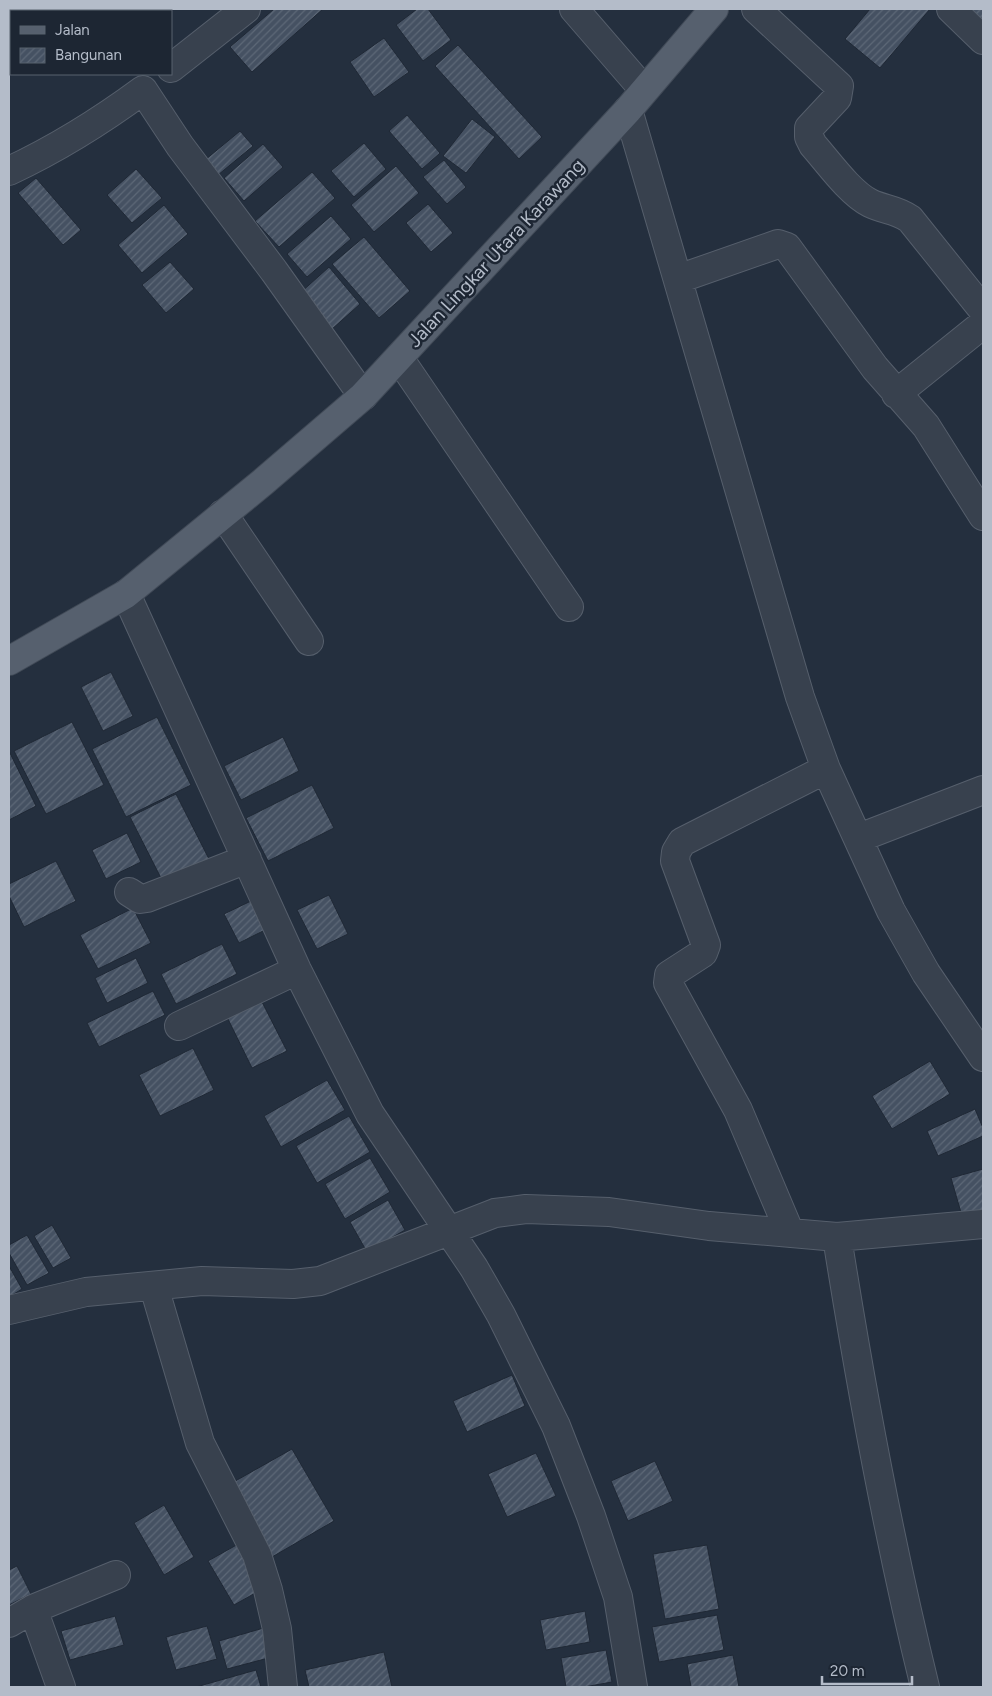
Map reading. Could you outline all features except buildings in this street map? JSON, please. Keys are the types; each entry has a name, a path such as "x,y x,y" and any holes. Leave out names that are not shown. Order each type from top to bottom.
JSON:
{"main road":[{"name":"Jalan Lingkar Utara Karawang","path":"9,661 126,594 263,482 362,396 400,358 636,100 714,9"}],"street":[{"path":"172,67 246,9"},
{"path":"574,9 636,100 678,278 798,688 826,769 891,911 922,965 983,1057"},
{"path":"756,9 839,86 837,98 809,128 809,137 813,145 859,196 871,204 898,211 910,219 983,310"},
{"path":"951,9 983,40"},
{"path":"9,171 34,159 105,118 163,75"},
{"path":"143,90 180,146 274,271 362,396"},
{"path":"678,278 778,244 787,247 817,286 844,327 896,394 926,426 983,516"},
{"path":"896,394 983,324"},
{"path":"400,358 569,606"},
{"path":"223,514 310,641"},
{"path":"126,594 297,970 370,1114 474,1268 501,1315 556,1426 618,1597 633,1687"},
{"path":"790,1233 738,1110 668,983 669,975 703,953 706,945 674,860 682,842 826,769"},
{"path":"859,838 983,790"},
{"path":"129,892 140,899 147,898 247,859"},
{"path":"179,1026 297,970"},
{"path":"9,1310 86,1292 202,1281 293,1284 320,1280 495,1213 526,1209 609,1212 709,1226 837,1237 983,1224"},
{"path":"837,1237 873,1451 897,1576 925,1687"},
{"path":"154,1287 200,1443 257,1555 277,1629 283,1687"},
{"path":"9,1623 33,1609 116,1575"},
{"path":"33,1609 61,1687"}]}
